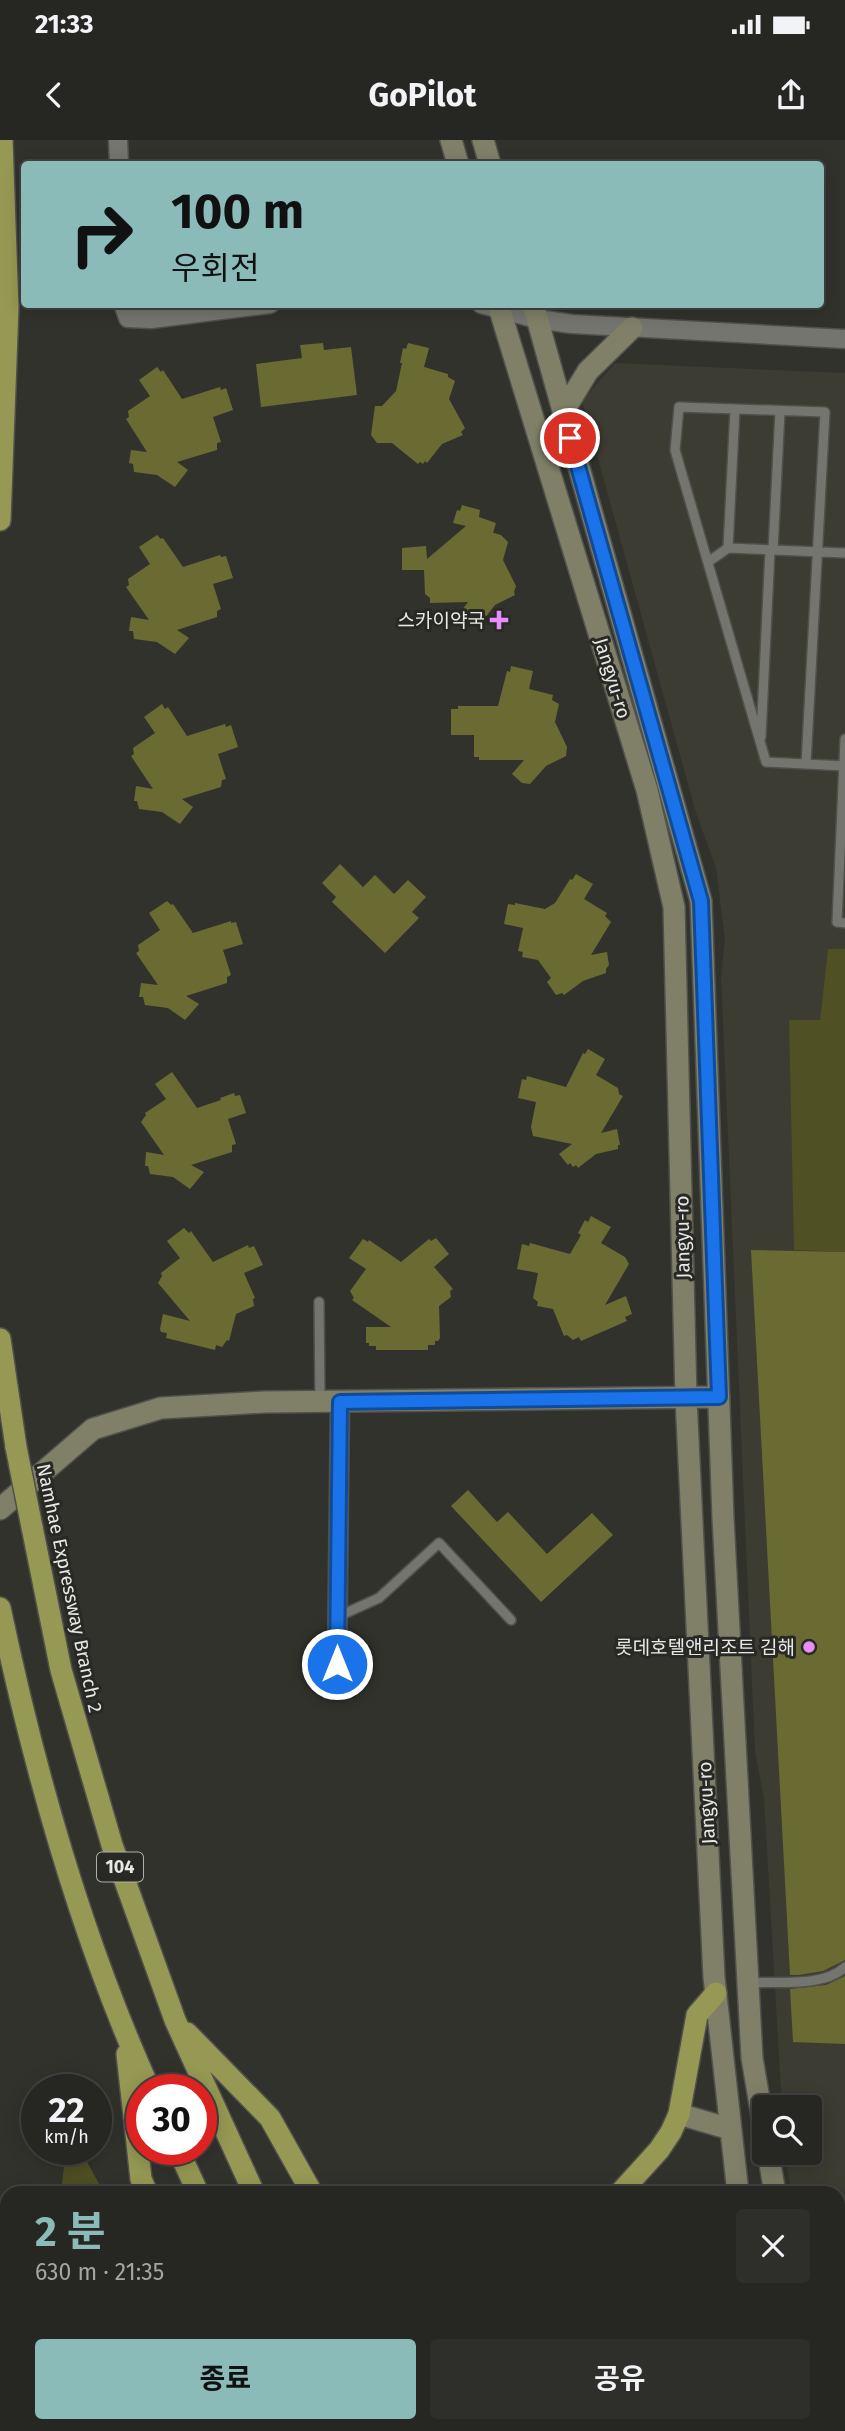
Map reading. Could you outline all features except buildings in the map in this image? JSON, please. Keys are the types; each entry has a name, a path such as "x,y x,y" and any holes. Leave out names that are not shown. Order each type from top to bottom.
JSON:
{"highway":[{"path":"0,520 8,307 2,140"},
{"name":"Namhae Expressway Branch 2","path":"0,1339 16,1447 61,1670 112,1845 175,2020 251,2186"},
{"name":"104","path":"0,1608 17,1688 66,1864 125,2034 143,2074"},
{"path":"626,2186 659,2150 679,2114 697,2015 716,1993"},
{"path":"175,2020 271,2118 308,2186"},
{"path":"125,2034 141,2179 144,2186"},
{"path":"185,2165 195,2186"}],"main road":[{"path":"451,140 457,161"},
{"path":"483,140 489,161"},
{"name":"Jangyu-ro","path":"494,308 648,790 674,907 686,1398 716,1993 737,2186"},
{"name":"Jangyu-ro","path":"535,312 701,901 719,1397 752,2059 758,2095"},
{"path":"563,412 588,371 632,328"},
{"path":"0,1509 93,1429 161,1408 265,1402 719,1397"},
{"path":"679,2114 730,2129"},
{"path":"770,2165 774,2186"}],"street":[{"path":"118,140 118,161"},
{"path":"124,308 128,318 151,319 238,308"},
{"path":"507,308 632,328 845,339"},
{"path":"330,1402 337,1664"}],"lane":[{"path":"806,764 825,412 679,407 676,450 766,762 844,766"},
{"path":"728,548 735,409"},
{"path":"761,745 780,411"},
{"path":"708,562 728,548 845,553"},
{"path":"845,739 837,922 845,923"},
{"path":"319,1302 330,1402"},
{"path":"337,1617 379,1598 439,1543 510,1620"},
{"path":"748,1983 820,1981 845,1967"}],"shaded area":[{"path":"615,363 845,373 845,2186 791,2186 786,2165 822,2165 822,2095 781,2095 764,1799 755,1751 721,976 725,940 716,868 696,813 582,401"},
{"path":"828,949 845,949 845,1252 794,1250 789,1020 820,1020"},
{"path":"64,2165 89,2165 100,2186 62,2186"}],"place":[{"name":"스카이약국","path":"499,620"},
{"name":"롯데호텔앤리조트 김해","path":"809,1647"}],"route":[{"path":"337,1664 340,1402 719,1397 701,901 570,438"}]}
